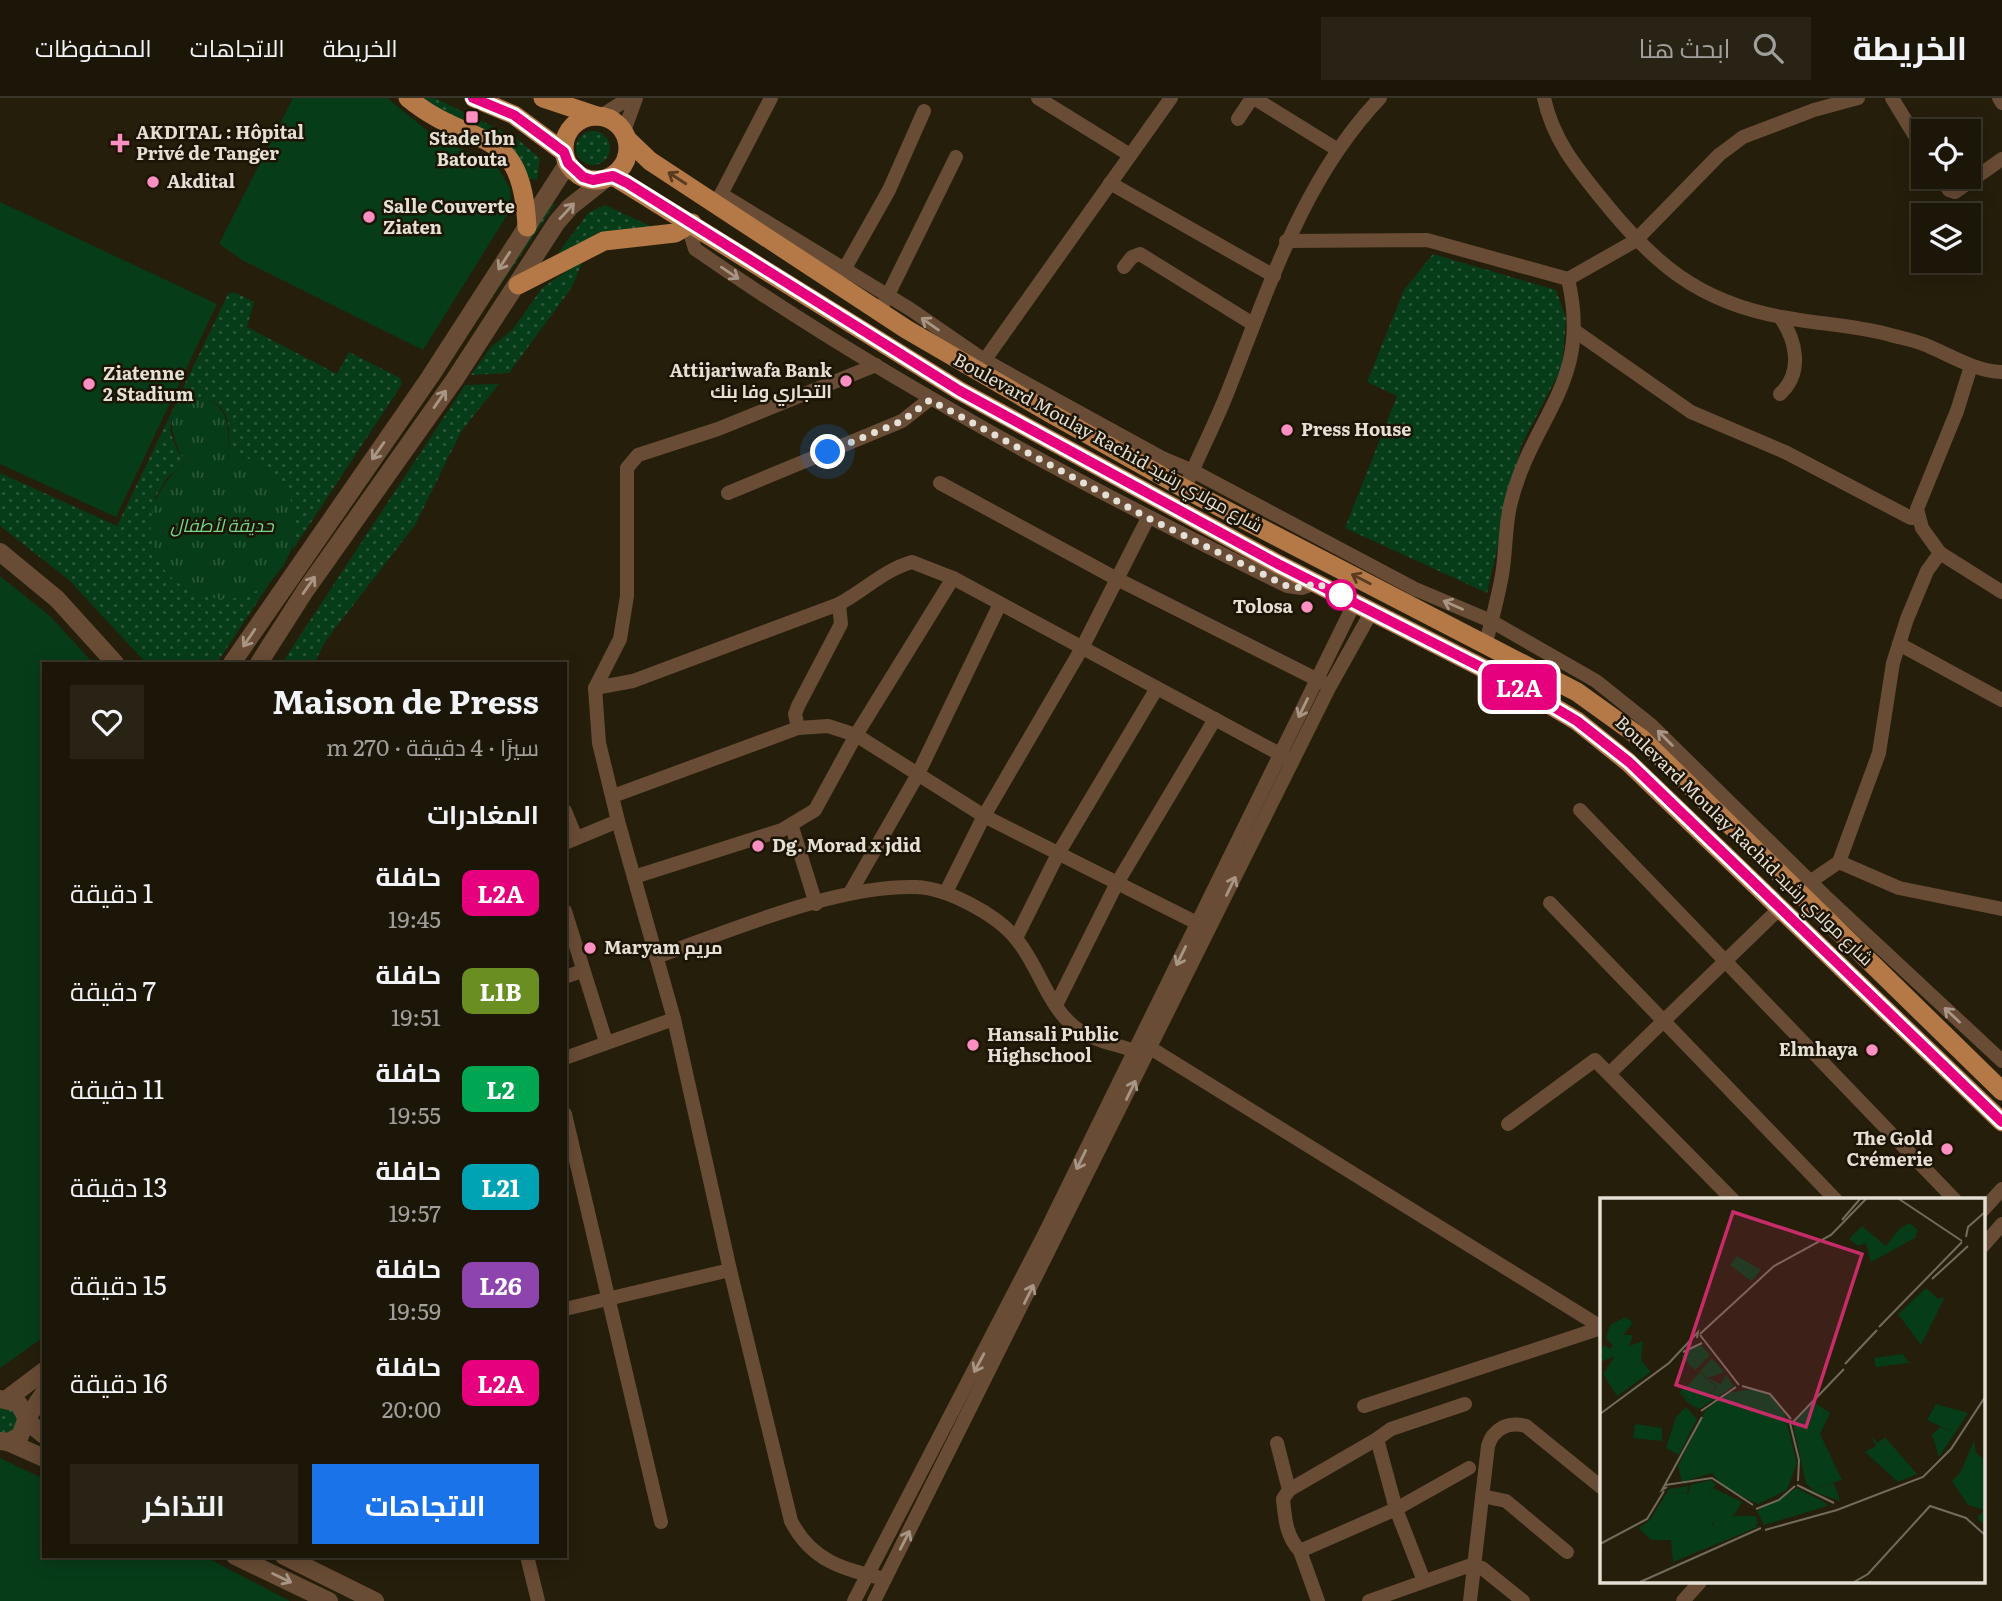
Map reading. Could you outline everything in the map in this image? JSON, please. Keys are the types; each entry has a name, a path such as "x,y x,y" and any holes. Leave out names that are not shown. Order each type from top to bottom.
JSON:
{"main road":[{"path":"408,98 426,111 501,149 512,159 522,184 527,227"},
{"path":"474,98 514,115 566,158 583,177 608,178 626,160 626,135 618,124 543,98"},
{"path":"566,158 569,131 576,122 599,116"},
{"name":"Boulevard Moulay Rachid شارع مولاي رشيد","path":"626,135 650,161 719,199 980,365 1185,489 1486,642 1612,714 1807,889 2002,1091"},
{"name":"Boulevard Moulay Rachid شارع مولاي رشيد","path":"608,178 694,224 960,391 1316,583 1520,687 1577,721 1629,762 2002,1122"},
{"path":"519,285 604,240 685,230 694,224"}],"street":[{"path":"599,116 629,98"},
{"path":"626,135 636,98"},
{"path":"719,199 771,98"},
{"path":"1038,98 1130,155"},
{"path":"1171,98 980,365 1162,458 1193,471 1415,589 1491,621 1583,673 1651,725 1807,889 2002,1061"},
{"path":"1238,119 1253,98 1338,150"},
{"path":"1544,98 1560,146 1636,241 1678,278 1710,296 1780,317 1855,327 1894,336 1925,344 1971,366 2002,372"},
{"path":"1286,241 1427,240 1568,279 1636,241 1719,155 1743,137 1814,110 1858,98"},
{"path":"1892,98 1911,129"},
{"path":"1999,98 2002,103"},
{"path":"1185,489 1229,388 1286,241 1338,150 1372,100"},
{"path":"841,276 889,190 924,111"},
{"path":"883,304 956,157"},
{"path":"233,662 430,377 527,227 566,158"},
{"path":"1981,174 2002,159"},
{"path":"260,662 305,591 519,285 557,222 570,206 608,178"},
{"path":"1110,183 1274,276"},
{"path":"694,224 691,236 695,249"},
{"path":"668,233 930,400 1148,518 1287,586 1302,588 1316,583"},
{"path":"1124,267 1132,257 1140,254 1253,324"},
{"path":"1486,642 1502,574 1510,506 1524,464 1562,388 1575,331 1568,279"},
{"path":"1780,317 1789,330 1795,357 1794,375 1780,394"},
{"path":"1575,331 1691,412 1785,452 1911,518 1919,518"},
{"path":"876,365 718,429 630,460 627,468 627,596 620,639 595,688 599,743 618,821 674,1019 730,1270 791,1521 805,1544 826,1561 885,1579"},
{"path":"1971,366 1943,449 1917,509 1919,518 1940,553 2002,592"},
{"path":"728,493 902,421 930,400"},
{"path":"940,482 1117,579 1324,683"},
{"path":"946,892 984,816 1082,648 1148,518"},
{"path":"0,552 57,598 114,662"},
{"path":"1807,889 1839,862 1879,753 1893,663 1899,644 1927,571 1940,553"},
{"path":"595,688 633,681 839,604 863,591 883,574 912,562 953,579 1287,758"},
{"path":"634,877 792,827 816,810 856,735 953,579"},
{"path":"798,728 795,714 798,706 841,624 839,604"},
{"path":"850,893 917,776 999,606"},
{"path":"874,1601 1203,927 1364,607"},
{"path":"1899,644 2002,700"},
{"path":"1016,938 1058,854 1157,688"},
{"path":"1056,1005 1116,885 1214,719"},
{"path":"612,796 798,728 828,726 856,735 984,816 1203,927"},
{"path":"1580,810 1724,964 1953,1198"},
{"path":"567,821 571,841 618,821"},
{"path":"792,827 816,904"},
{"path":"1839,862 1899,888 2002,909"},
{"path":"656,957 850,893 916,887 946,892 986,914 1016,938 1056,1005 1082,1032 1144,1052 1600,1327"},
{"path":"1550,904 1834,1198"},
{"path":"1610,1073 1780,908"},
{"path":"567,920 606,1042"},
{"path":"567,976 582,971"},
{"path":"567,1057 674,1019"},
{"path":"854,1601 1144,1052"},
{"path":"1508,1124 1591,1061 1600,1063 1732,1198"},
{"path":"567,1122 661,1522"},
{"path":"1984,1209 2002,1189"},
{"path":"1984,1245 2002,1224"},
{"path":"567,1308 730,1270"},
{"path":"1364,1406 1600,1328"},
{"path":"4,1399 42,1372"},
{"path":"4,1441 20,1436 42,1396"},
{"path":"4,1399 23,1407 27,1420 42,1433"},
{"path":"1318,1601 1300,1551 1290,1541 1283,1499 1289,1490 1391,1429 1465,1404"},
{"path":"1470,1601 1490,1440 1498,1430 1511,1424 1532,1429 1600,1486"},
{"path":"1377,1439 1396,1508 1424,1581"},
{"path":"4,1441 42,1457"},
{"path":"1277,1443 1289,1490"},
{"path":"1300,1551 1396,1508 1469,1468"},
{"path":"1482,1496 1506,1501 1567,1552"},
{"path":"239,1558 329,1601"},
{"path":"288,1558 375,1601"},
{"path":"527,1558 538,1601"},
{"path":"1369,1601 1475,1565"},
{"path":"1475,1565 1522,1601"},
{"path":"1682,1601 1698,1584"}],"green space":[{"name":"Salle Couverte Ziaten","path":"293,98 387,98 430,133 498,168 510,188 511,209 423,350 244,261 219,244"},
{"path":"418,98 435,98 516,138 540,158 537,180 530,179 515,151 505,144"},
{"path":"593,131 605,136 610,148 605,160 593,165 581,160 576,148 581,136"},
{"name":"Ziatenne 2 Stadium","path":"0,202 217,304 116,517 0,464"},
{"path":"552,203 555,204 451,359"},
{"path":"605,205 659,230 558,253 588,213"},
{"path":"1433,254 1556,290 1566,318 1562,367 1521,446 1487,593 1345,528 1397,396 1367,382 1404,290"},
{"path":"583,260 572,287 509,373 471,375 491,347 513,329 542,288"},
{"path":"234,292 254,302 247,327 337,374 349,352 400,378 402,384 292,551 293,516 283,487 261,466 229,453 228,423 222,408 203,399 183,404 176,411 171,421 171,433 185,463 167,478 155,498 265,586 273,578 218,662 145,662 69,580 0,526 0,473 117,526 228,294"},
{"path":"499,384 462,430 415,525 327,639 315,662 283,662 465,385"},
{"name":"حديقة لأطفال","path":"203,398 223,412 229,452 267,469 288,495 295,524 290,552 274,577 250,594 220,599 180,584 160,563 152,542 151,518 157,498 168,479 185,463 173,432 174,413 188,401"},
{"path":"0,576 51,617 92,662 42,662 42,1338 0,1368"},
{"path":"0,1405 13,1406 20,1427 0,1436"},
{"path":"0,1458 42,1478 42,1558 208,1558 290,1601 0,1601"}],"bus line":[{"name":"L2A","path":"473,98 514,115 564,152 574,171 583,177 604,180 613,176 627,183 960,391 1278,564 1520,687 1577,721 1629,762 2002,1122"}],"place":[{"name":"Stade Ibn Batouta","path":"472,117"},
{"name":"AKDITAL : Hôpital Privé de Tanger","path":"120,143"},
{"name":"Akdital","path":"153,182"},
{"name":"Salle Couverte Ziaten","path":"369,217"},
{"name":"Attijariwafa Bank التجاري وفا بنك","path":"846,381"},
{"name":"Ziatenne 2 Stadium","path":"89,384"},
{"name":"Press House","path":"1287,430"},
{"name":"Tolosa","path":"1307,607"},
{"name":"Dg. Morad x jdid","path":"758,846"},
{"name":"Maryam مريم","path":"590,948"},
{"name":"Hansali Public Highschool","path":"973,1045"},
{"name":"Elmhaya","path":"1872,1050"},
{"name":"The Gold Crémerie","path":"1947,1149"}],"route":[{"path":"828,452 902,421 930,400 1148,518 1287,586 1302,588 1316,583 1341,595"}]}
